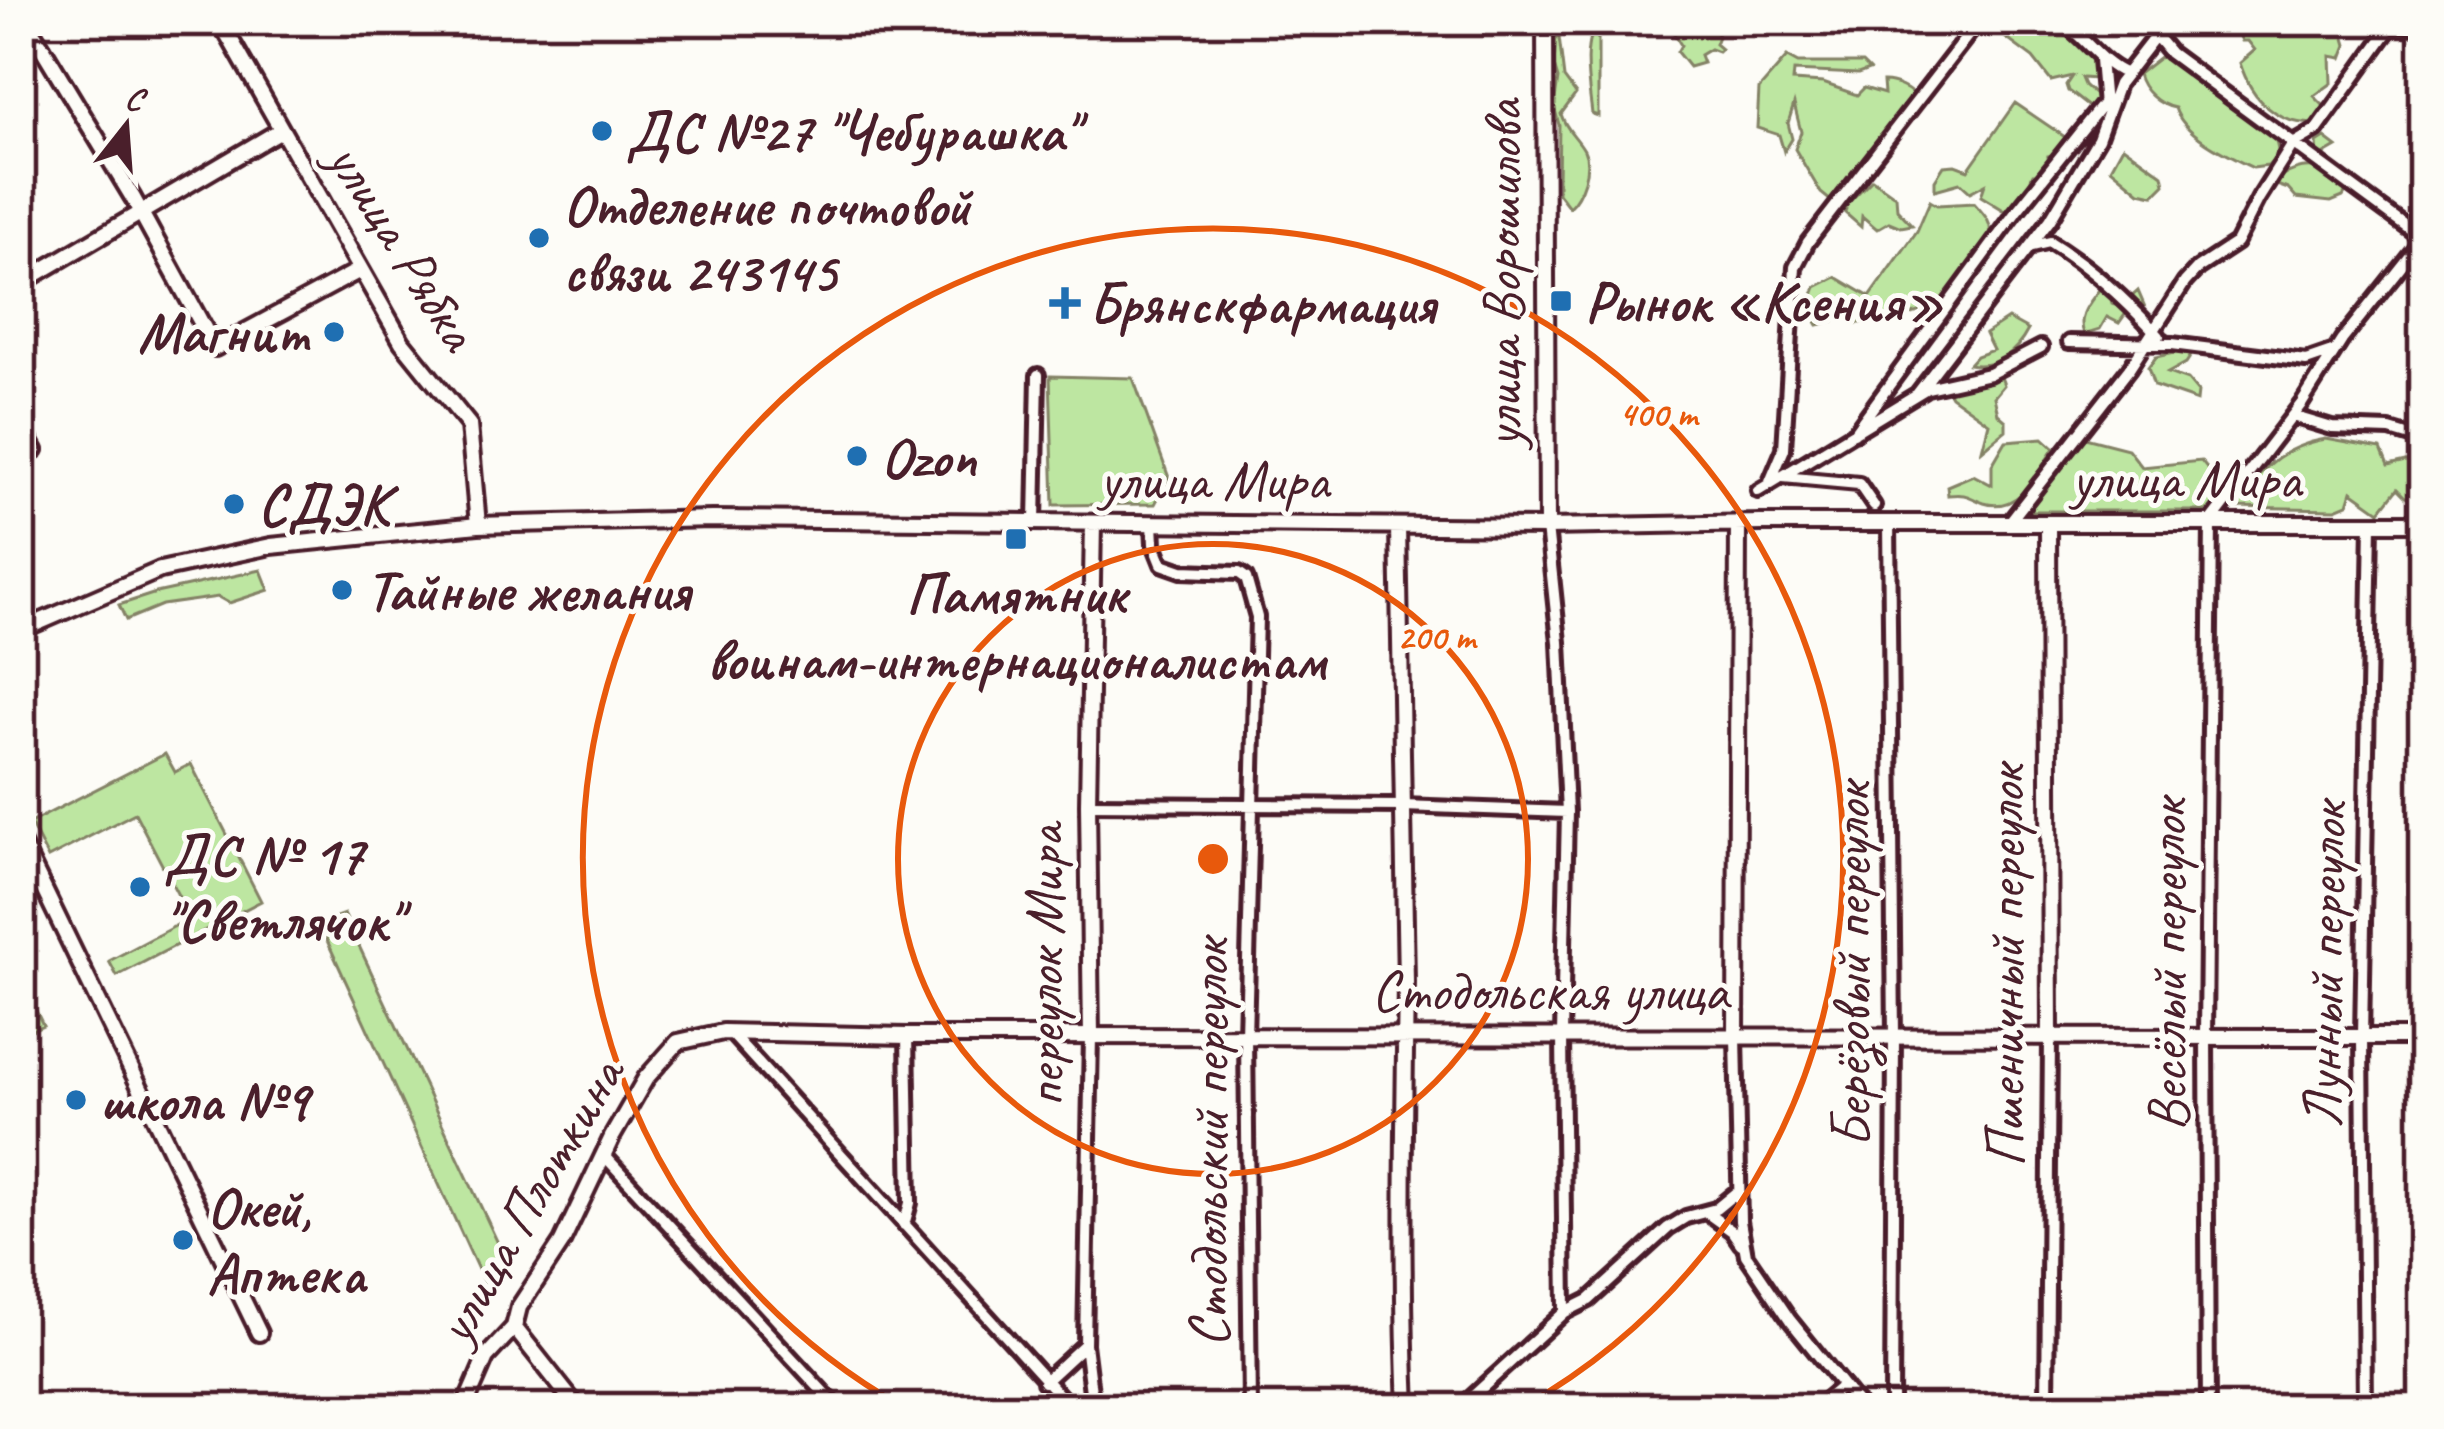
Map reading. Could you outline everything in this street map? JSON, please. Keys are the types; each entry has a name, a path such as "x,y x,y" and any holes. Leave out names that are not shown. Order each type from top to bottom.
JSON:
{"street":[{"path":"26,21 215,348 359,270"},
{"name":"улица Рябка","path":"220,21 402,342 469,425 478,525"},
{"name":"улица Ворошилова","path":"1545,21 1547,527"},
{"path":"1775,479 1784,448 1795,267 1843,196 1979,21"},
{"path":"2061,21 2124,73"},
{"path":"1854,434 2017,212 2104,109 2124,73 2167,21"},
{"path":"2376,21 2423,28"},
{"path":"2008,524 2198,268 2236,243 2293,144 2317,130 2394,22"},
{"path":"2069,342 2172,344 2306,361 2331,353 2423,238 2170,53 2155,35"},
{"path":"1917,394 2028,250 2092,150 2104,109 2100,57"},
{"path":"21,283 281,130"},
{"path":"2028,250 2050,242 2061,249 2172,344"},
{"path":"2211,522 2292,416 2342,340"},
{"path":"1758,490 1917,394 1989,374 2042,347"},
{"path":"1035,522 1038,375"},
{"path":"2292,416 2332,428 2390,430 2423,440"},
{"path":"21,423 36,451"},
{"path":"1775,479 1859,484 1874,506"},
{"name":"улица Мира","path":"21,630 160,570 271,546 478,525 712,519 1547,527 2423,523"},
{"name":"Весёлый переулок","path":"2208,1408 2211,522"},
{"name":"Лунный переулок","path":"2365,1408 2362,1037 2371,522"},
{"name":"переулок Мира","path":"1093,523 1085,1344 1093,1408"},
{"name":"Стодольский переулок","path":"1153,523 1162,564 1182,571 1239,573 1246,578 1257,616 1246,1036 1250,1408"},
{"path":"1738,523 1736,1036 1740,1221 1746,1256"},
{"name":"Берёзовый переулок","path":"1888,523 1894,1037 1892,1408"},
{"name":"Пшеничный переулок","path":"2048,524 2048,1408"},
{"path":"1398,526 1402,1290 1407,1408"},
{"path":"1547,527 1559,642 1567,812 1562,1035 1564,1312"},
{"path":"1088,804 1567,812"},
{"path":"21,842 259,1334"},
{"path":"730,1032 1071,1408"},
{"name":"Стодольская улица","path":"678,1042 730,1032 2423,1037"},
{"path":"904,1226 910,1203 907,1036"},
{"name":"улица Плоткина","path":"464,1408 486,1357 514,1328 519,1306 562,1242 603,1154 646,1078 678,1042"},
{"path":"603,1154 838,1408"},
{"path":"1460,1408 1564,1312 1589,1300 1668,1228 1726,1203 1741,1187"},
{"path":"1704,1212 1732,1231 1861,1408"},
{"path":"514,1328 578,1408"},
{"path":"1044,1382 1085,1344"},
{"path":"1816,1408 1842,1385"}],"green space":[{"path":"1557,21 1564,78 1576,94 1561,114 1584,150 1587,165 1581,189 1569,207 1558,193"},
{"path":"1598,21 1598,116 1592,114 1587,66 1589,41"},
{"path":"1674,21 1723,21 1721,30 1714,30 1715,44 1721,49 1710,49 1700,55 1703,63 1689,67 1677,52 1681,45 1671,29"},
{"path":"2062,21 2097,58 2101,73 2096,79 2081,78 2100,100 2090,108 2068,91 2072,76 2051,81 2033,58 1989,22"},
{"path":"2279,21 2340,21 2347,45 2342,58 2331,56 2332,83 2314,96 2325,107 2316,123 2290,120 2268,108 2251,88 2240,63 2255,50 2242,41 2235,25 2264,26"},
{"path":"1787,57 1798,63 1862,63 1869,70 1858,74 1794,71 1793,81 1823,83 1857,95 1864,88 1884,94 1883,82 1887,82 1907,89 1916,99 1832,202 1821,193 1795,149 1801,132 1794,104 1788,123 1792,139 1784,152 1779,135 1757,128 1759,89"},
{"path":"2160,57 2252,116 2273,136 2279,154 2268,166 2253,168 2197,136 2175,108 2157,100 2140,80 2138,74"},
{"path":"2015,103 2065,137 2057,154 2048,156 2050,167 2033,174 2024,195 2007,212 1981,196 1985,184 1970,192 1960,183 1935,190 1944,166 1968,170"},
{"path":"2325,138 2337,147 2325,154 2326,167 2349,187 2343,197 2331,202 2296,198 2274,184 2295,170 2319,169 2317,143"},
{"path":"2123,146 2163,175 2165,184 2154,195 2140,192 2111,168"},
{"path":"1872,179 1896,196 1897,209 1912,225 1889,222 1877,229 1862,216 1861,227 1845,213 1847,204"},
{"path":"1930,201 1937,205 1974,203 1990,226 1982,254 1953,293 1938,305 1908,315 1853,323 1847,311 1839,311 1834,321 1818,325 1808,308 1816,287 1836,277 1870,297 1917,231"},
{"path":"2104,282 2112,304 2121,306 2138,291 2144,305 2134,302 2119,323 2107,317 2100,329 2084,334 2084,313"},
{"path":"2008,319 2028,330 2018,346 1996,362 1969,364 1993,350 1985,334"},
{"path":"2196,348 2186,363 2168,373 2188,380 2198,392 2197,401 2154,386 2148,368 2156,357"},
{"path":"1050,376 1133,378 1169,478 1155,504 1054,505"},
{"path":"2001,377 2004,385 1994,397 2006,430 1982,450 1989,423 1951,396 1946,387"},
{"path":"2043,438 2054,448 2018,497 1997,505 1948,495 1947,486 1973,475 1992,485 1992,465 2006,441"},
{"path":"2085,438 2128,449 2142,467 2201,461 2218,482 2219,497 2208,511 2030,511 2032,497"},
{"path":"2326,439 2381,449 2388,466 2410,461 2423,476 2423,500 2405,497 2397,489 2380,511 2352,491 2348,504 2336,509 2233,507 2272,462 2295,448"},
{"path":"261,570 269,590 229,603 218,597 162,605 126,620 119,605 156,593"},
{"path":"165,754 175,772 191,764 261,901 117,976 109,961 190,918 135,813 48,858 30,823"},
{"path":"344,914 512,1273 486,1287 319,923"},
{"path":"21,980 43,1025 21,1035"}],"place":[{"name":"ДС №27 \"Чебурашка\"","path":"602,131"},
{"name":"Отделение почтовой связи 243145","path":"539,238"},
{"name":"Рынок «Ксения»","path":"1561,301"},
{"name":"Брянскфармация","path":"1065,303"},
{"name":"Магнит","path":"334,332"},
{"name":"Ozon","path":"857,456"},
{"name":"СДЭК","path":"234,504"},
{"name":"Памятник воинам‐интернационалистам","path":"1016,539"},
{"name":"Тайные желания","path":"342,590"},
{"name":"ДС № 17 \"Светлячок\"","path":"140,887"},
{"name":"школа №9","path":"76,1100"},
{"name":"Окей, Аптека","path":"183,1240"}]}
